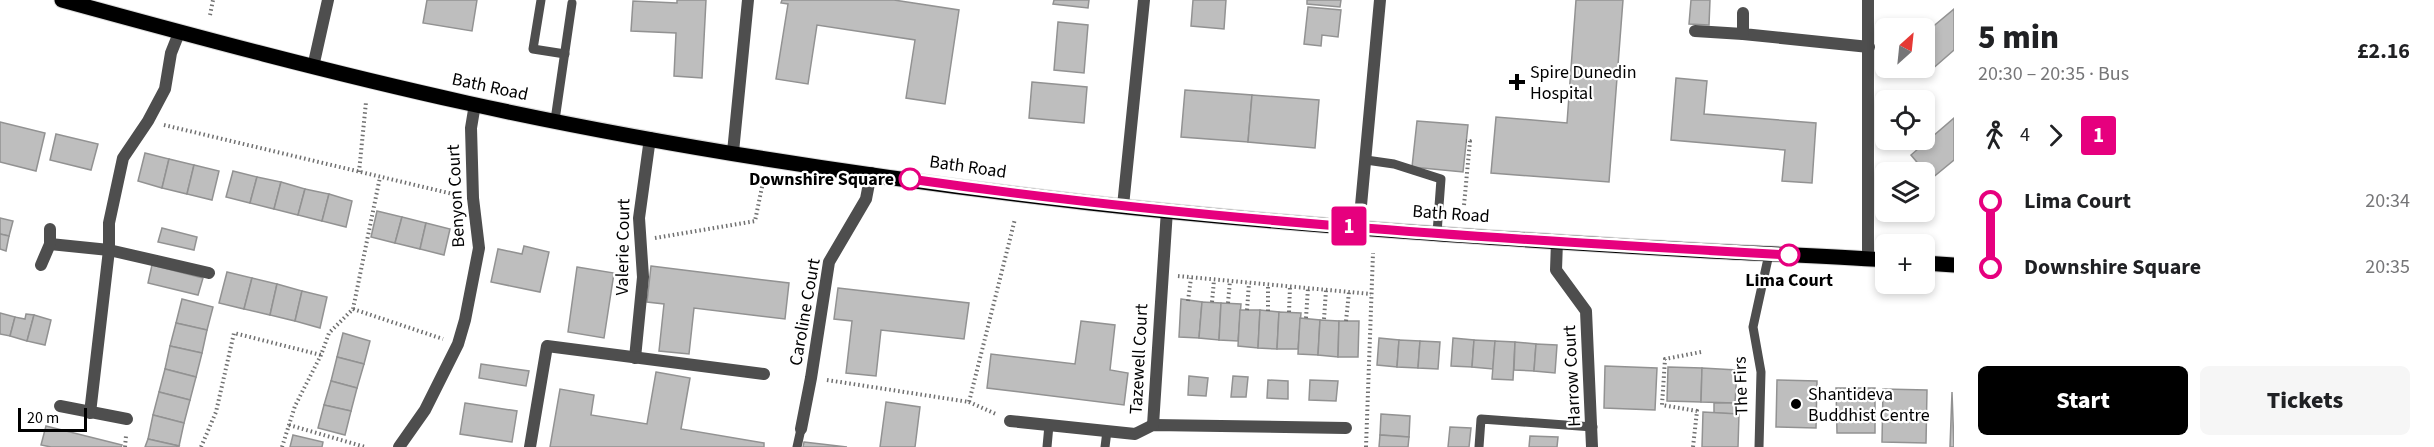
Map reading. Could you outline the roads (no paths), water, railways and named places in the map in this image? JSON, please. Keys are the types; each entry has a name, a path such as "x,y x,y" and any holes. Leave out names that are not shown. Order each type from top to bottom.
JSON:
{"main road":[{"name":"Bath Road","path":"62,0 313,68 475,104 733,153 871,173 1123,206 1359,227 1875,259"},
{"path":"1935,264 1954,265"}],"street":[{"path":"313,68 328,0"},
{"path":"733,153 748,0"},
{"path":"1123,206 1144,0"},
{"path":"1359,227 1380,0"},
{"path":"1868,0 1868,259"},
{"path":"1743,13 1743,34"},
{"path":"1695,31 1869,47"},
{"path":"90,412 110,250 108,223 123,158 148,121 165,89 171,53 179,33"},
{"name":"Benyon Court","path":"399,447 425,410 458,344 465,320 479,248 473,198 471,128 475,104"},
{"name":"Valerie Court","path":"635,358 643,277 639,218 650,138"},
{"name":"Caroline Court","path":"801,429 829,262 866,199 871,173"},
{"name":"Tazewell Court","path":"1167,210 1153,425 1346,428"},
{"path":"41,265 50,244 50,229"},
{"name":"Harrow Court","path":"1557,241 1556,270 1586,311 1593,427 1592,447"},
{"path":"50,244 110,250 209,273"},
{"path":"530,447 547,346 764,374"},
{"path":"60,406 127,419"},
{"path":"1010,421 1135,434 1153,425"}],"lane":[{"path":"541,0 534,49 565,54"},
{"path":"555,120 572,3"},
{"path":"1366,160 1394,164 1441,179 1437,233"},
{"name":"The Firs","path":"1759,447 1761,372 1753,327 1769,254"},
{"path":"1479,447 1481,419 1593,427"},
{"path":"1047,447 1049,425"},
{"path":"797,447 801,429"},
{"path":"1105,447 1107,431"}],"place":[{"name":"Spire Dunedin Hospital","path":"1517,82"},
{"name":"Downshire Square","path":"910,179"},
{"name":"Lima Court","path":"1789,255"},
{"name":"Shantideva Buddhist Centre","path":"1796,404"}]}
